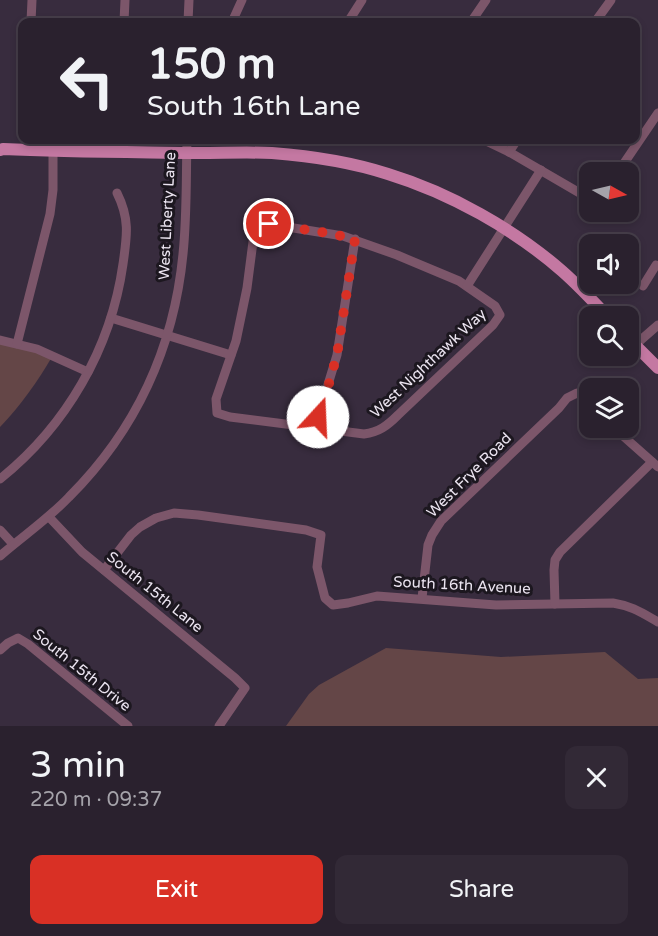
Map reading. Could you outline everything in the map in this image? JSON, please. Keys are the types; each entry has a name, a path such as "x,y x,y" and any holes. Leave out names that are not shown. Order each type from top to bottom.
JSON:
{"main road":[{"path":"1,148 53,151 187,146 310,157 369,169 412,182 452,200 505,229 563,272 597,306"},
{"path":"639,349 658,368"}],"street":[{"path":"31,18 32,0"},
{"path":"124,18 125,0"},
{"path":"188,18 189,0"},
{"path":"234,18 242,0"},
{"path":"351,18 362,0"},
{"path":"474,18 486,0"},
{"path":"598,18 610,0"},
{"path":"640,140 658,113"},
{"path":"492,144 579,192"},
{"path":"509,152 514,144"},
{"path":"625,162 637,144"},
{"name":"West Liberty Lane","path":"0,556 49,517 100,464 136,410 151,380 168,336 176,304 186,217 187,146"},
{"path":"16,344 50,214 53,190 53,151"},
{"name":"West Nighthawk Way","path":"315,427 364,434 375,433 389,424 493,325 500,315 495,306 468,286 541,170"},
{"path":"0,480 30,454 63,415 81,387 102,341 120,283 125,248 127,220 117,193"},
{"path":"355,239 337,355 315,427 230,417 217,413 216,399 242,315 254,234 258,225 269,224 355,239 433,269 468,286"},
{"path":"643,286 656,266"},
{"path":"649,276 658,282"},
{"path":"111,318 231,355"},
{"path":"639,338 658,326"},
{"path":"0,340 50,354 88,372"},
{"name":"West Frye Road","path":"422,598 428,545 441,521 567,398 579,394"},
{"path":"555,604 554,570 555,560 560,552 655,465 625,438"},
{"name":"South 16th Avenue","path":"104,570 140,527 156,518 174,513 198,515 306,530 321,535 317,567 325,598 333,605 377,596 496,605 613,603 638,610 658,622"},
{"name":"South 15th Lane","path":"49,517 82,552 245,688 219,726"},
{"path":"0,530 13,544"},
{"name":"South 15th Drive","path":"0,650 18,638 128,726"}],"shaded area":[{"path":"0,340 53,355 29,392 0,427"},
{"path":"386,648 501,657 605,652 638,679 658,678 658,726 286,726 309,694 319,685"}],"route":[{"path":"269,224 355,239 337,355 318,417"}]}
